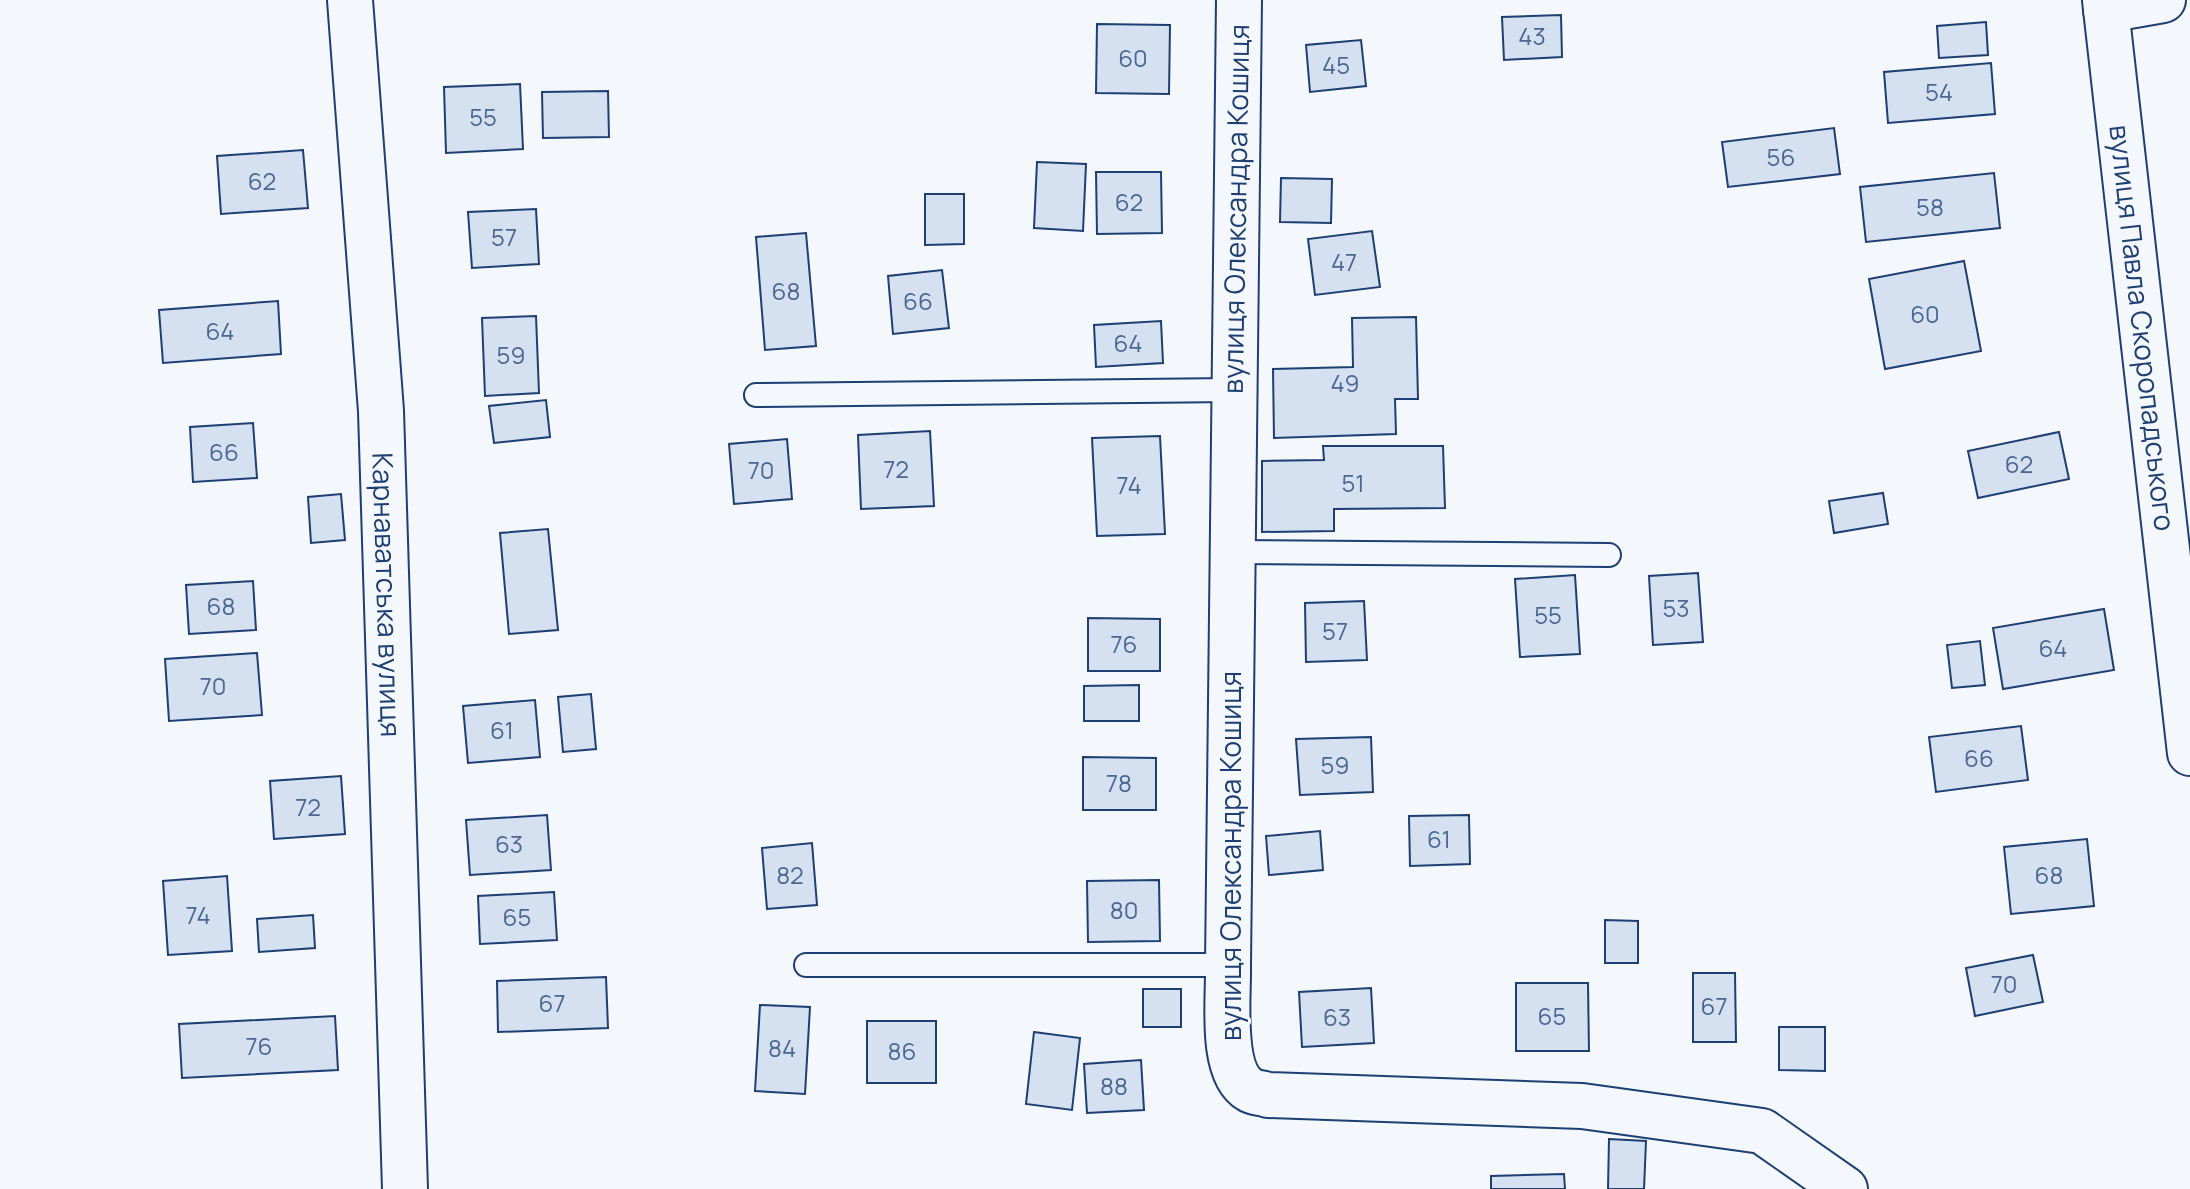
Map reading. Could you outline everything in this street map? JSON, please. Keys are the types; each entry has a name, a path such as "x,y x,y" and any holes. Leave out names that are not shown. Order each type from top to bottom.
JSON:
{"street":[{"name":"Карнаватська вулиця","path":"350,0 381,411 405,1189"},
{"name":"вулиця Олександра Кошиця","path":"1239,0 1228,965 1229,1049 1233,1071 1249,1090 1268,1095 1582,1106 1762,1131 1845,1189"},
{"path":"2106,5 2163,0"},
{"name":"вулиця Павла Скоропадського","path":"2106,5 2190,753"}],"lane":[{"path":"756,395 1233,390"},
{"path":"1232,552 1609,555"},
{"path":"806,965 1228,965"}],"building":[{"path":"1561,15 1562,57 1504,60 1502,17"},
{"path":"1986,22 1988,55 1939,58 1937,26"},
{"path":"1097,24 1170,25 1169,94 1096,93"},
{"path":"1361,40 1366,86 1310,92 1306,45"},
{"path":"1991,63 1995,114 1888,123 1884,72"},
{"path":"520,84 523,149 446,153 444,87"},
{"path":"608,91 609,137 543,138 542,92"},
{"path":"1834,128 1840,174 1728,187 1722,142"},
{"path":"303,150 308,208 221,214 217,156"},
{"path":"1037,162 1086,164 1083,231 1034,228"},
{"path":"1096,172 1161,172 1162,233 1097,234"},
{"path":"1994,173 2000,228 1866,242 1860,187"},
{"path":"1281,178 1332,179 1331,223 1280,222"},
{"path":"925,194 964,194 964,244 925,245"},
{"path":"536,209 539,264 472,268 468,212"},
{"path":"1372,231 1380,287 1315,295 1308,239"},
{"path":"806,233 816,346 765,350 756,237"},
{"path":"1964,261 1981,351 1885,369 1869,279"},
{"path":"942,270 949,328 893,334 888,276"},
{"path":"278,301 281,354 163,363 159,310"},
{"path":"536,316 539,393 485,396 482,318"},
{"path":"1416,317 1418,399 1395,399 1396,434 1274,438 1273,369 1353,367 1352,318"},
{"path":"1161,321 1163,363 1096,367 1094,325"},
{"path":"546,400 550,437 494,443 489,406"},
{"path":"253,423 257,478 193,482 190,427"},
{"path":"930,431 934,506 861,509 858,435"},
{"path":"2059,432 2069,479 1978,498 1968,451"},
{"path":"1160,436 1165,534 1097,536 1092,438"},
{"path":"787,439 792,499 734,504 729,444"},
{"path":"1323,446 1443,446 1445,508 1334,509 1334,531 1262,532 1262,461 1324,460"},
{"path":"1883,493 1888,524 1834,533 1829,501"},
{"path":"341,494 345,540 311,543 308,497"},
{"path":"548,529 558,630 509,634 500,533"},
{"path":"1698,573 1703,642 1653,645 1649,576"},
{"path":"1575,575 1580,654 1520,657 1515,579"},
{"path":"253,581 256,630 189,634 186,585"},
{"path":"1364,601 1367,660 1306,662 1305,603"},
{"path":"2104,609 2114,670 2003,689 1993,628"},
{"path":"1088,618 1160,619 1160,671 1088,671"},
{"path":"1980,641 1985,685 1952,688 1947,645"},
{"path":"257,653 262,715 169,721 165,659"},
{"path":"1139,685 1139,721 1084,721 1084,686"},
{"path":"591,694 596,749 563,752 558,697"},
{"path":"535,700 540,757 468,763 463,706"},
{"path":"2021,726 2028,780 1936,792 1929,737"},
{"path":"1371,737 1373,792 1300,795 1296,739"},
{"path":"1083,757 1156,758 1156,810 1083,810"},
{"path":"341,776 345,834 274,839 270,781"},
{"path":"547,815 551,870 470,875 466,820"},
{"path":"1469,815 1470,864 1410,866 1409,816"},
{"path":"1320,831 1323,870 1269,875 1266,836"},
{"path":"2087,839 2094,906 2011,914 2004,847"},
{"path":"812,843 817,905 767,909 762,848"},
{"path":"227,876 232,951 168,955 163,881"},
{"path":"1159,880 1160,941 1088,942 1087,881"},
{"path":"554,892 557,940 480,944 478,896"},
{"path":"313,915 315,948 259,952 257,919"},
{"path":"1605,920 1638,921 1638,963 1605,963"},
{"path":"2033,955 2043,1002 1975,1016 1966,968"},
{"path":"1693,973 1735,973 1736,1042 1693,1042"},
{"path":"606,977 608,1028 498,1032 497,981"},
{"path":"1516,983 1588,983 1589,1051 1516,1051"},
{"path":"1371,988 1374,1043 1302,1047 1299,992"},
{"path":"1143,989 1181,989 1181,1027 1143,1027"},
{"path":"760,1005 810,1007 805,1094 755,1091"},
{"path":"335,1016 338,1070 182,1078 179,1024"},
{"path":"867,1021 936,1021 936,1083 867,1083"},
{"path":"1779,1027 1825,1027 1825,1071 1779,1070"},
{"path":"1034,1032 1080,1038 1072,1110 1026,1104"},
{"path":"1141,1060 1144,1110 1087,1113 1084,1064"},
{"path":"1609,1139 1646,1141 1644,1189 1608,1189"},
{"path":"1564,1174 1565,1189 1491,1189 1491,1176"}]}
